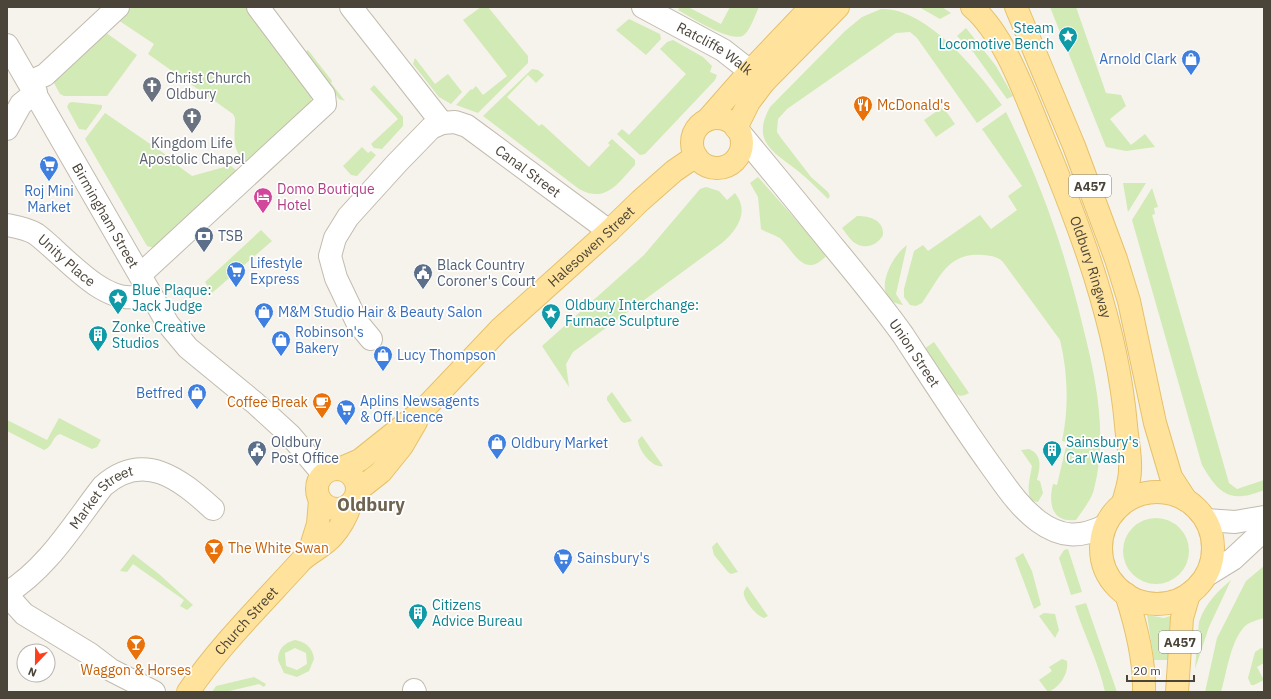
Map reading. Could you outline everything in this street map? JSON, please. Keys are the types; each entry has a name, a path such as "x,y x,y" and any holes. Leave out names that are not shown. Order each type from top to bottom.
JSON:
{"main road":[{"path":"811,7 757,76 738,130 741,148 739,154 728,165 720,168 708,166 701,162 696,156 692,144 694,134 698,126 707,120 757,76 838,7"},
{"name":"Oldbury Ringway","path":"972,7 978,12 1002,44 1030,105 1067,195 1106,312 1124,398 1130,471 1123,503"},
{"name":"Oldbury Ringway","path":"1016,7 1074,146 1116,259 1129,301 1157,431 1171,477 1186,500"},
{"path":"707,120 721,118 728,121 738,130"},
{"name":"Halesowen Street","path":"331,471 360,460 424,409 500,329 609,231 645,196 696,156"},
{"name":"Halesowen Street","path":"354,497 390,462 402,446 424,409"},
{"path":"320,500 332,508 345,507 354,497 356,481 352,476 331,471"},
{"name":"Church Street","path":"309,552 318,524 320,500 317,493 317,483 331,471"},
{"name":"Oldbury Ringway","path":"1152,492 1165,492 1186,500 1194,505 1206,520 1212,535 1214,546 1212,561 1206,575 1199,585 1189,594 1177,600 1153,604 1139,601 1126,594 1115,585 1105,569 1101,554 1101,538 1105,526 1113,513 1123,503 1132,497 1152,492"},
{"name":"Church Street","path":"188,692 207,663 309,552 331,538 345,519 354,497"},
{"name":"Oldbury Ringway","path":"1126,594 1134,619 1144,670 1144,692"},
{"name":"Oldbury Ringway","path":"1177,692 1182,618 1189,594"}],"street":[{"path":"7,129 32,87 118,7"},
{"path":"145,283 325,104 326,100 324,95 258,7"},
{"path":"351,7 442,123 431,128 397,163 348,217 335,238 330,256 336,278 357,322 371,339"},
{"name":"Ratcliffe Walk","path":"643,7 723,50 757,76"},
{"name":"Birmingham Street","path":"7,44 168,324 188,348 255,403 331,471"},
{"name":"Canal Street","path":"442,123 455,122 467,126 609,231"},
{"name":"Union Street","path":"738,130 874,296 903,335 964,428 1022,506 1037,520 1052,530 1065,534 1080,535 1092,532 1105,526"},
{"name":"Unity Place","path":"7,225 21,228 35,234 71,265 106,291 120,296 134,297 145,283"},
{"name":"Market Street","path":"9,597 19,585 41,565 103,486 112,478 123,472 144,470 173,476 213,509"},
{"path":"1206,520 1235,522 1264,517"},
{"path":"1206,575 1233,559 1264,530"},
{"path":"9,597 24,614 90,654 111,670 154,692"}],"green space":[{"path":"132,7 246,7 312,95 311,102 246,163 241,158 236,148 235,118 233,114 148,54 154,44 118,20"},
{"path":"481,7 488,7 528,56 528,63 478,113 456,105 471,89 472,90 476,86 483,95 507,76 463,20"},
{"path":"680,7 688,7 721,24 730,7 759,7 749,29 744,35 738,37 721,33 701,23 678,10"},
{"path":"919,7 942,7 951,13 940,19"},
{"path":"1050,7 1076,7 1106,93 1121,95 1126,106 1110,119 1131,145 1145,134 1155,147 1126,151 1106,147"},
{"path":"881,9 898,11 916,18 933,30 965,59 1002,105 977,123 917,38 910,32 896,33 787,109 778,119 777,132 811,177 828,192 830,196 828,199 768,145 764,137 763,129 765,119 770,107 845,31 862,17"},
{"path":"629,19 660,34 661,39 646,55 616,30"},
{"path":"966,28 996,66 1013,96 1007,99 974,53 957,36"},
{"path":"105,32 137,55 107,96 64,96 60,94 54,83 55,80"},
{"path":"673,40 703,57 712,66 710,72 717,75 715,80 645,154 640,155 617,134 622,129 629,135 686,74 660,49 667,42"},
{"path":"308,50 332,81 331,83 345,101 339,99 304,53"},
{"path":"415,58 435,84 448,74 462,92 451,104 439,97 413,64"},
{"path":"532,69 538,70 544,75 536,83 528,75 507,97 539,126 542,124 589,167 610,145 608,143 612,139 635,160 635,165 611,189 604,193 597,194 588,193 579,189 483,116"},
{"path":"374,85 403,117 403,126 382,149 374,148 371,144 398,119 370,89"},
{"path":"69,103 102,105 102,108 86,130 79,129 67,107"},
{"path":"943,107 955,124 936,137 924,120"},
{"path":"1006,112 1041,191 1060,244 1088,346 1096,387 1100,428 1098,469 1091,497 1076,520 1068,520 1057,515 1054,511 1051,498 1053,484 1057,485 1067,442 1062,441 1066,416 1067,390 1065,365 1060,340 1003,262 996,257 983,255 971,255 961,258 946,268 922,303 916,306 910,305 904,297 904,289 914,251 923,245 928,251 980,215 991,229 1017,210 1008,196 1022,186 982,129"},
{"path":"105,113 178,163 177,165 192,176 228,166 231,166 237,171 154,248 147,246 85,139"},
{"path":"362,147 368,153 371,151 376,155 357,176 351,175 343,166"},
{"path":"758,177 827,255 819,262 812,265 806,264 795,256 781,239 761,229 758,197 750,183"},
{"path":"1123,183 1146,183 1128,212"},
{"path":"706,187 719,191 727,200 735,193 741,207 740,220 737,226 722,243 573,352 566,364 569,387 542,346 644,255 700,189"},
{"path":"1152,188 1158,207 1154,208 1155,214 1152,215 1229,483 1237,489 1264,480 1264,490 1242,496 1227,494 1214,483 1202,465 1132,220"},
{"path":"857,216 871,218 879,222 883,230 883,235 875,244 867,246 859,245 850,238 842,228"},
{"path":"261,230 272,241 212,293 205,282"},
{"path":"907,245 896,294 903,305 893,301 887,295 885,287 889,268 894,259"},
{"path":"934,342 969,393 962,396 958,395 941,374 924,349"},
{"path":"612,392 632,421 624,423 621,421 607,400 607,397"},
{"path":"59,418 101,440 97,447 92,449 60,434 55,437 47,449 44,450 7,431 7,420 47,440"},
{"path":"642,436 663,466 655,465 640,449 638,440"},
{"path":"1029,449 1037,455 1039,462 1037,480 1040,481 1043,493 1038,502 1031,501 1029,484 1032,466 1021,450"},
{"path":"1156,518 1168,521 1179,528 1186,539 1189,551 1186,563 1179,574 1168,581 1156,584 1144,581 1133,574 1126,563 1123,551 1126,539 1133,528 1144,521"},
{"path":"717,542 738,572 731,574 728,572 714,555 712,547"},
{"path":"1068,549 1082,592 1071,595 1059,558 1064,550"},
{"path":"1023,553 1032,571 1041,605 1034,609 1015,558"},
{"path":"133,554 159,574 193,605 187,610 180,606 184,600 133,564 127,572 120,571"},
{"path":"1264,566 1264,618 1248,624 1239,634 1232,649 1221,692 1205,692 1217,638 1246,581"},
{"path":"1231,580 1209,627 1195,669 1199,622 1212,599"},
{"path":"747,586 768,616 764,618 761,617 749,605 744,594 744,590"},
{"path":"1086,603 1117,692 1105,692 1099,670 1075,606"},
{"path":"1044,613 1055,614 1059,630 1055,638 1039,616"},
{"path":"1147,615 1164,618 1173,615 1169,660 1154,660"},
{"path":"295,640 306,644 312,652 314,659 309,671 297,677 284,673 278,660 282,647","holes":["295,648 306,653 307,664 297,670 286,666 285,653"]},
{"path":"1261,648 1264,649 1264,663 1257,667 1264,680 1251,685 1248,678 1255,652"},
{"path":"1062,659 1067,661 1065,675 1056,687 1048,692 1039,680 1052,671 1049,667"},
{"path":"254,677 266,684 264,687 259,684 225,692 212,692 216,686"}],"place":[{"name":"Steam Locomotive Bench","path":"1068,53"},
{"name":"Arnold Clark","path":"1191,76"},
{"name":"Christ Church Oldbury","path":"152,103"},
{"name":"McDonald's","path":"863,122"},
{"name":"Kingdom Life Apostolic Chapel","path":"192,134"},
{"name":"Roj Mini Market","path":"49,182"},
{"name":"Domo Boutique Hotel","path":"263,214"},
{"name":"TSB","path":"204,253"},
{"name":"Lifestyle Express","path":"236,288"},
{"name":"Black Country Coroner's Court","path":"423,290"},
{"name":"Blue Plaque: Jack Judge","path":"118,315"},
{"name":"M&M Studio Hair & Beauty Salon","path":"264,329"},
{"name":"Oldbury Interchange: Furnace Sculpture","path":"551,330"},
{"name":"Zonke Creative Studios","path":"98,352"},
{"name":"Robinson's Bakery","path":"281,357"},
{"name":"Lucy Thompson","path":"383,372"},
{"name":"Betfred","path":"197,410"},
{"name":"Coffee Break","path":"322,419"},
{"name":"Aplins Newsagents & Off Licence","path":"346,426"},
{"name":"Oldbury Market","path":"497,460"},
{"name":"Oldbury Post Office","path":"257,467"},
{"name":"Sainsbury's Car Wash","path":"1052,467"},
{"name":"The White Swan","path":"214,565"},
{"name":"Sainsbury's","path":"563,575"},
{"name":"Citizens Advice Bureau","path":"418,630"},
{"name":"Waggon & Horses","path":"136,661"}],"district":[{"name":"Oldbury","path":"371,504"}]}
